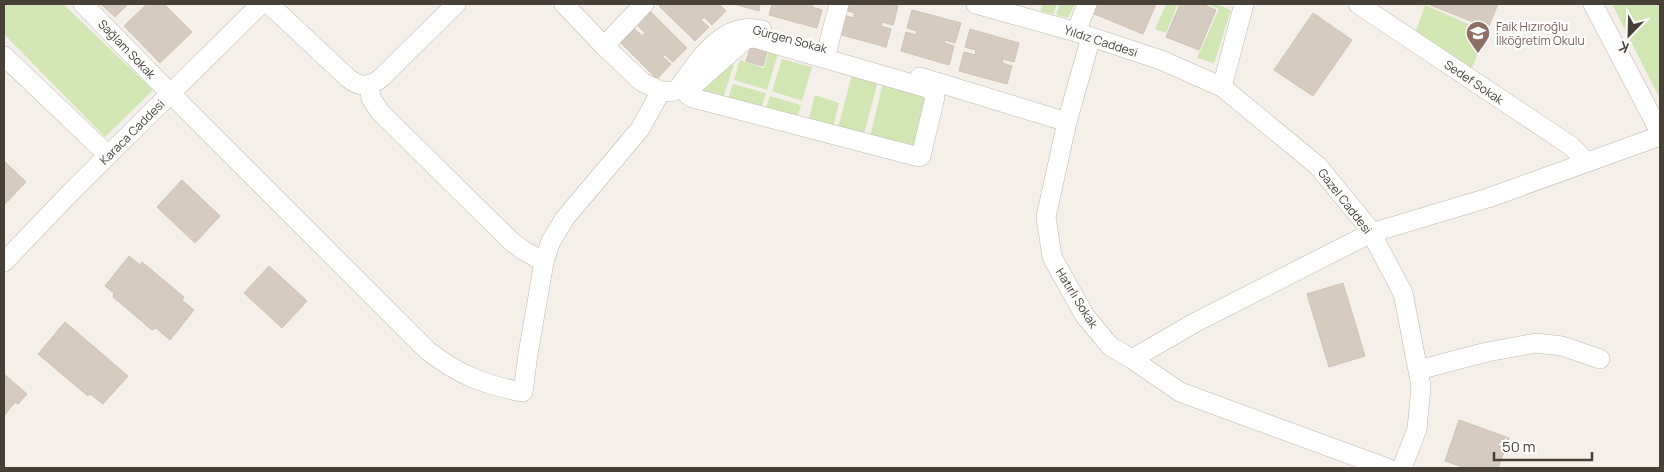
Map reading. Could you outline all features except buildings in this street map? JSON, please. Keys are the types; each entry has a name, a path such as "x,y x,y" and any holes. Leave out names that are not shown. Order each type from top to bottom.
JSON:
{"street":[{"name":"Sağlam Sokak","path":"83,4 170,94 428,351 445,364 473,379 523,392 544,262"},
{"name":"Karaca Caddesi","path":"4,261 261,4"},
{"path":"269,4 348,78 358,84 369,85 382,77 456,4"},
{"path":"369,85 371,98 380,112 512,242 544,262 551,242 565,218 640,129 661,91 642,82 564,4"},
{"path":"604,46 644,4"},
{"path":"826,53 839,4"},
{"name":"Yıldız Caddesi","path":"976,4 1084,35 1161,60 1222,87"},
{"name":"Hatırlı Sokak","path":"1087,4 1084,35 1046,217 1052,257 1085,316 1110,346 1180,392 1387,468"},
{"path":"1222,87 1244,4"},
{"name":"Sedef Sokak","path":"1358,4 1383,11 1571,146 1586,162"},
{"path":"1593,4 1660,132"},
{"name":"Gürgen Sokak","path":"661,91 670,92 676,90 714,44 729,32 744,28 763,30 826,53 1067,122"},
{"path":"749,38 826,53 932,91 935,98 921,156 918,157 688,95 689,90 696,83 749,38"},
{"path":"4,56 108,155"},
{"name":"Gazel Caddesi","path":"1222,87 1318,166 1371,233 1403,292 1421,386 1417,429 1402,468"},
{"path":"1132,359 1196,322 1371,233 1488,198 1660,136"},
{"path":"1418,370 1487,352 1536,343 1554,344 1600,358"}],"green space":[{"path":"4,4 63,4 153,90 105,137 4,34"},
{"path":"1043,4 1057,4 1053,14 1040,11"},
{"path":"1060,4 1075,4 1068,18 1056,15"},
{"path":"1166,4 1178,4 1166,33 1155,29"},
{"path":"1207,4 1216,4 1231,10 1213,63 1197,58 1219,9"},
{"path":"1612,4 1660,4 1660,99"},
{"path":"1425,5 1487,32 1472,68 1416,31"},
{"path":"780,47 767,90 734,80 740,60 764,68 769,49"},
{"path":"739,48 722,102 692,90"},
{"path":"782,59 812,67 802,101 772,91"},
{"path":"853,70 879,77 863,138 837,132"},
{"path":"884,79 928,98 918,153 869,141"},
{"path":"733,84 766,93 760,113 726,104"},
{"path":"815,95 839,103 832,131 807,125"},
{"path":"770,96 801,105 796,121 764,114"}],"place":[{"name":"Faik Hızıroğlu İlköğretim Okulu","path":"1478,54"}]}
